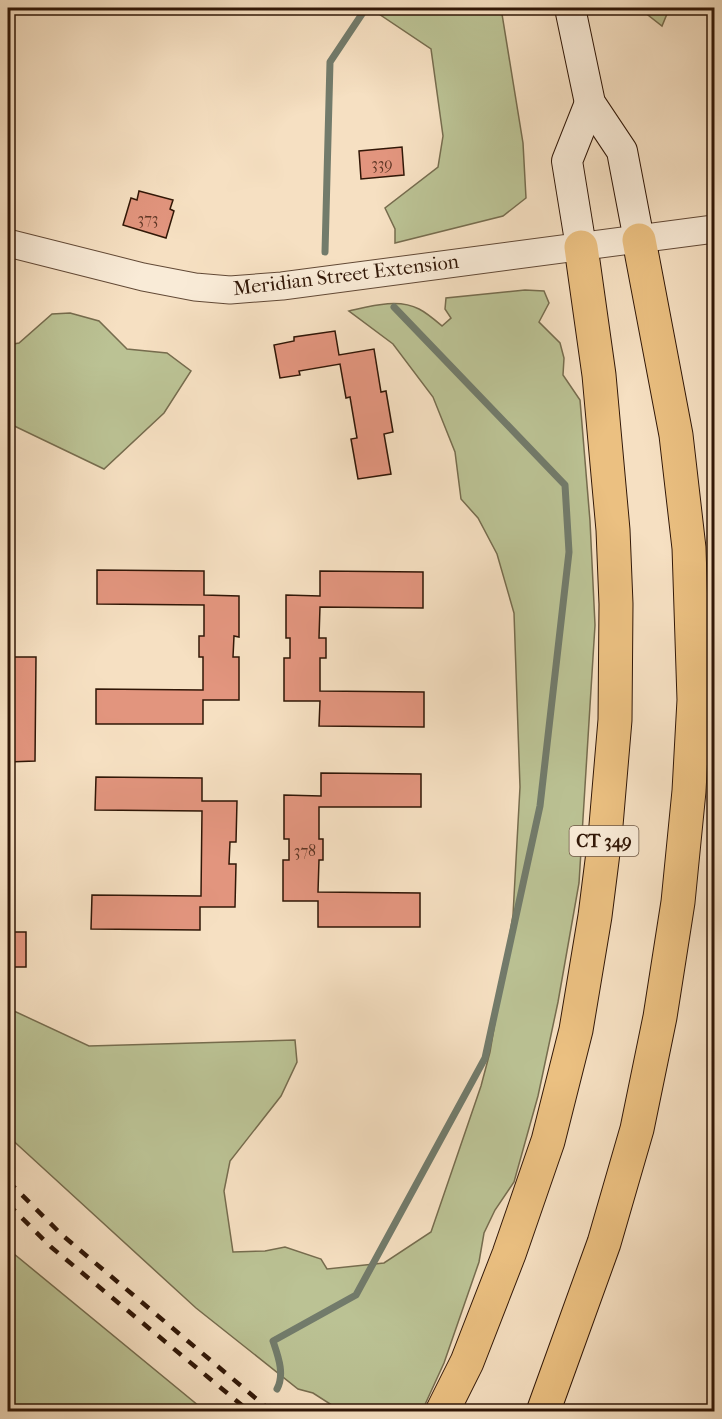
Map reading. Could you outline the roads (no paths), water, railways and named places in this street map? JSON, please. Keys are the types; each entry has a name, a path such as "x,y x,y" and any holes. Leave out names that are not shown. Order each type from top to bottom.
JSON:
{"highway":[{"path":"543,1412 604,1243 637,1129 660,1017 678,902 690,783 694,700 689,548 676,435 639,240"},
{"name":"CT 349","path":"442,1412 467,1362 509,1254 548,1141 576,1030 604,849 615,720 616,603 613,530 599,375 581,247"}],"main road":[{"path":"570,8 590,103 622,151 639,240"},
{"name":"CT 349","path":"581,247 567,161 590,103"}],"street":[{"name":"Meridian Street Extension","path":"8,243 143,277 215,290 282,286 714,229"}],"waterway":[{"path":"325,252 330,62 366,8"},
{"path":"277,1389 281,1371 273,1341 356,1295 485,1058 540,806 569,552 565,485 394,307"}],"railway":[{"path":"8,1181 62,1235 272,1412"},
{"path":"8,1204 51,1247 250,1412"}]}
